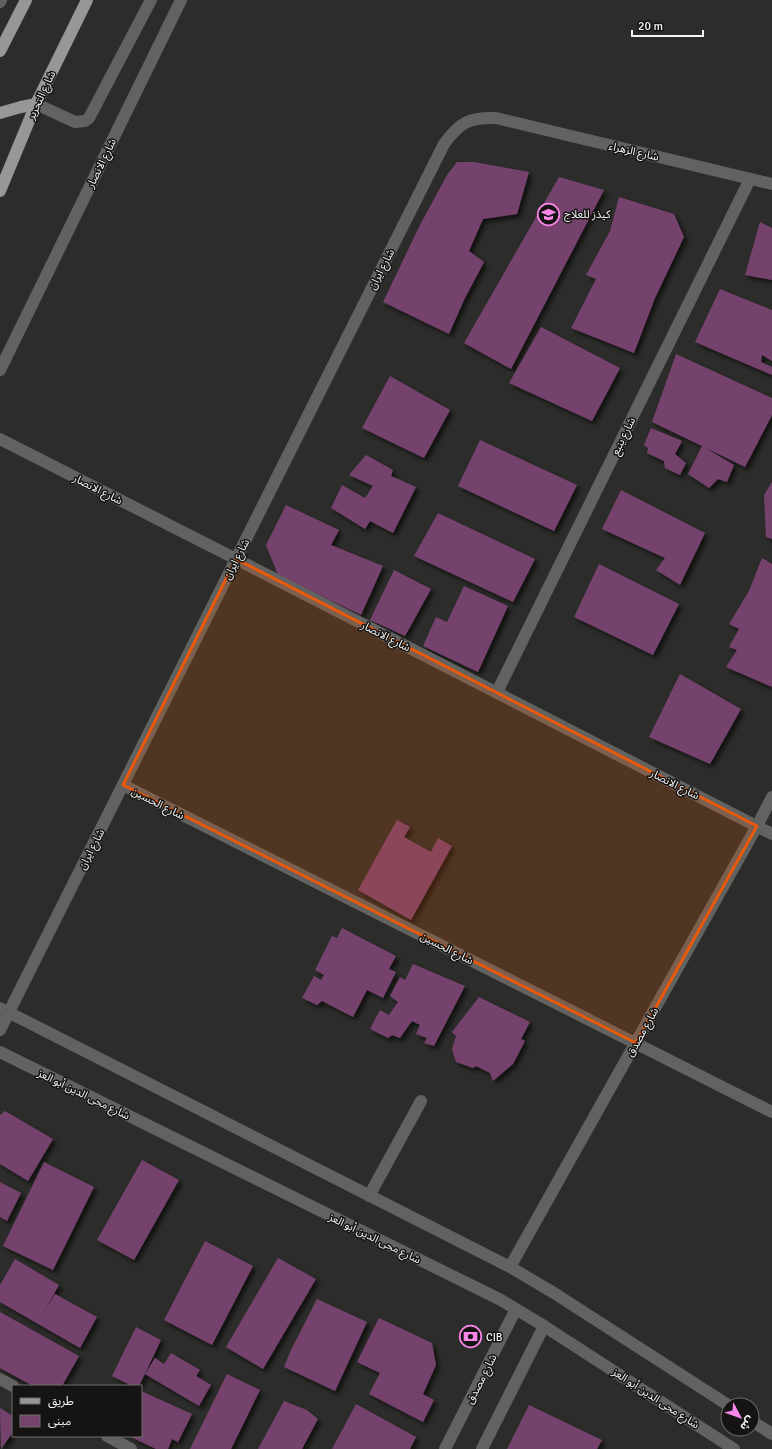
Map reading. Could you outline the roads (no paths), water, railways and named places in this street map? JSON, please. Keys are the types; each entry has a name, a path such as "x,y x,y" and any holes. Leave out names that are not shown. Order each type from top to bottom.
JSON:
{"main road":[{"path":"2,43 26,0"},
{"name":"شارع التحرير","path":"0,191 36,104 87,0"},
{"path":"0,113 36,104"}],"street":[{"path":"36,104 75,122 85,122 89,118 150,0"},
{"name":"شارع الانصار","path":"0,370 181,0"},
{"name":"شارع ايران","path":"0,1030 4,1011 123,785 444,144 453,131 466,122 480,118 496,118"},
{"name":"شارع الزهراء","path":"496,118 772,184"},
{"name":"شارع ينبع","path":"497,692 750,179"},
{"name":"شارع الانصار","path":"0,439 772,834"},
{"name":"شارع الحسين","path":"123,785 772,1112"},
{"name":"شارع مصدق","path":"510,1268 772,797"},
{"path":"4,1011 510,1268 554,1293 720,1400"},
{"name":"شارع محى الدين أبو العز","path":"0,1052 494,1296 544,1326 734,1449"},
{"path":"369,1196 421,1101"},
{"name":"شارع مصدق","path":"445,1449 516,1309"},
{"path":"482,1449 544,1326"},
{"path":"0,1379 12,1385"},
{"path":"760,1426 772,1434"},
{"path":"108,1441 131,1449"}],"place":[{"name":"كيذز للعلاج","path":"548,214"},
{"name":"CIB","path":"471,1337"}]}
